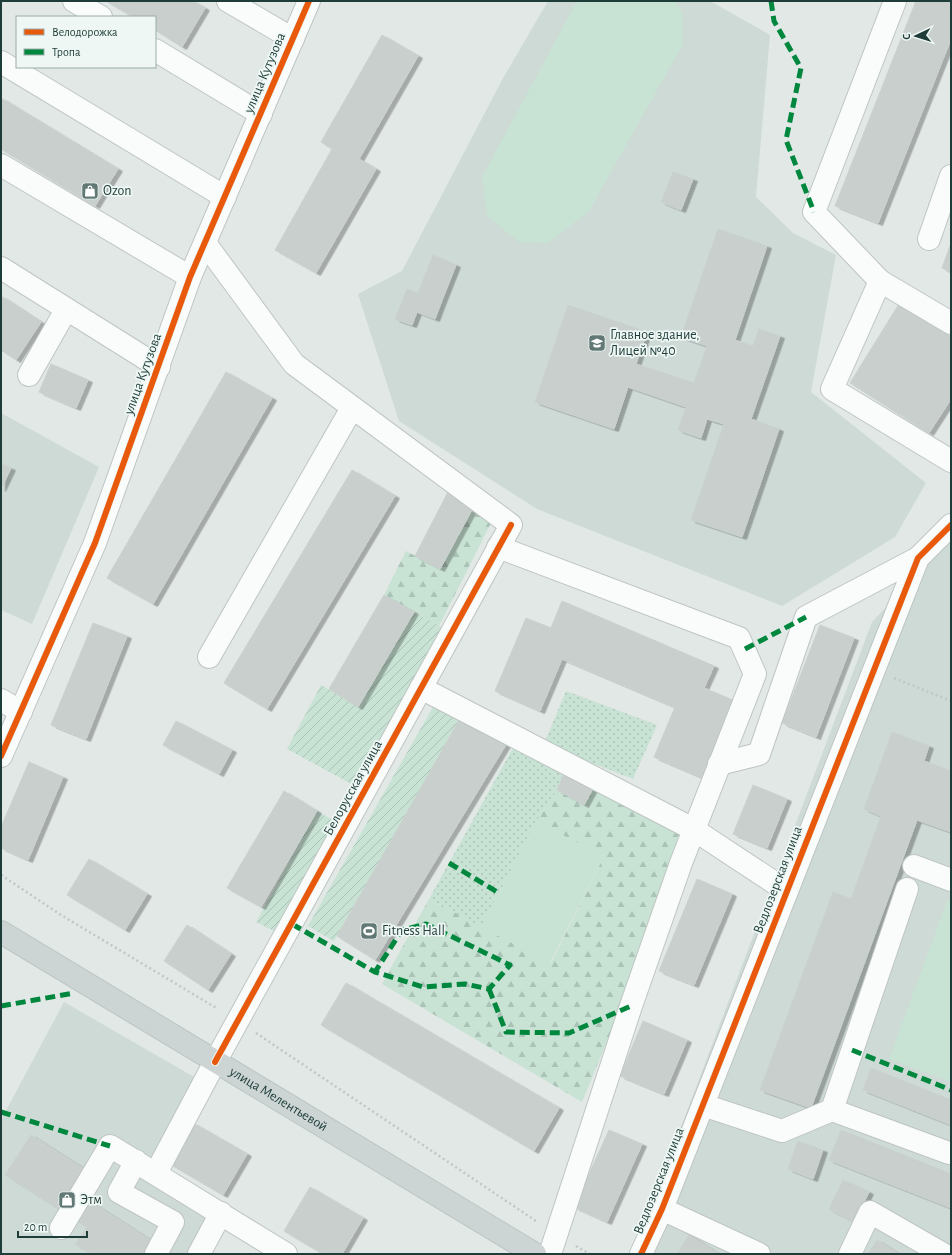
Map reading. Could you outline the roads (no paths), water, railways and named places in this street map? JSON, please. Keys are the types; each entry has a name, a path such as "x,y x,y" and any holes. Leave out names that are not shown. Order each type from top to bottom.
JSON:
{"main road":[{"name":"улица Мелентьевой","path":"1,932 524,1251"}],"street":[{"path":"74,1 99,16"},
{"path":"228,1 293,39"},
{"name":"улица Кутузова","path":"1,756 95,543 190,277 309,1"},
{"path":"895,1 814,212 880,281 951,323"},
{"path":"156,51 261,114"},
{"path":"1,62 225,196"},
{"path":"1,165 190,277"},
{"path":"929,238 951,176"},
{"path":"205,243 294,364 352,408 209,657"},
{"path":"1,268 159,367"},
{"path":"880,281 832,389 951,461"},
{"path":"29,375 66,310"},
{"name":"Белорусская улица","path":"156,1174 215,1062 510,524 352,408"},
{"name":"Ведлозерская улица","path":"641,1254 662,1209 918,558 951,524"},
{"path":"498,547 740,638 755,674 693,829 631,1006 554,1245"},
{"path":"719,764 759,754 806,616 918,558"},
{"path":"421,688 693,829 787,891"},
{"path":"1,700 21,712"},
{"path":"914,866 951,880"},
{"path":"832,1110 907,890"},
{"path":"703,1104 782,1131 832,1110 949,1153"},
{"path":"61,1228 110,1146 286,1254"},
{"path":"136,1161 119,1192 173,1222 156,1254"},
{"path":"662,1209 759,1254"},
{"path":"850,1254 870,1212 943,1254"},
{"path":"199,1254 221,1213"}],"place":[{"name":"Ozon","path":"90,191"},
{"name":"Главное здание, Лицей №40","path":"597,343"},
{"name":"Fitness Hall","path":"369,931"},
{"name":"Этм","path":"67,1200"}]}
